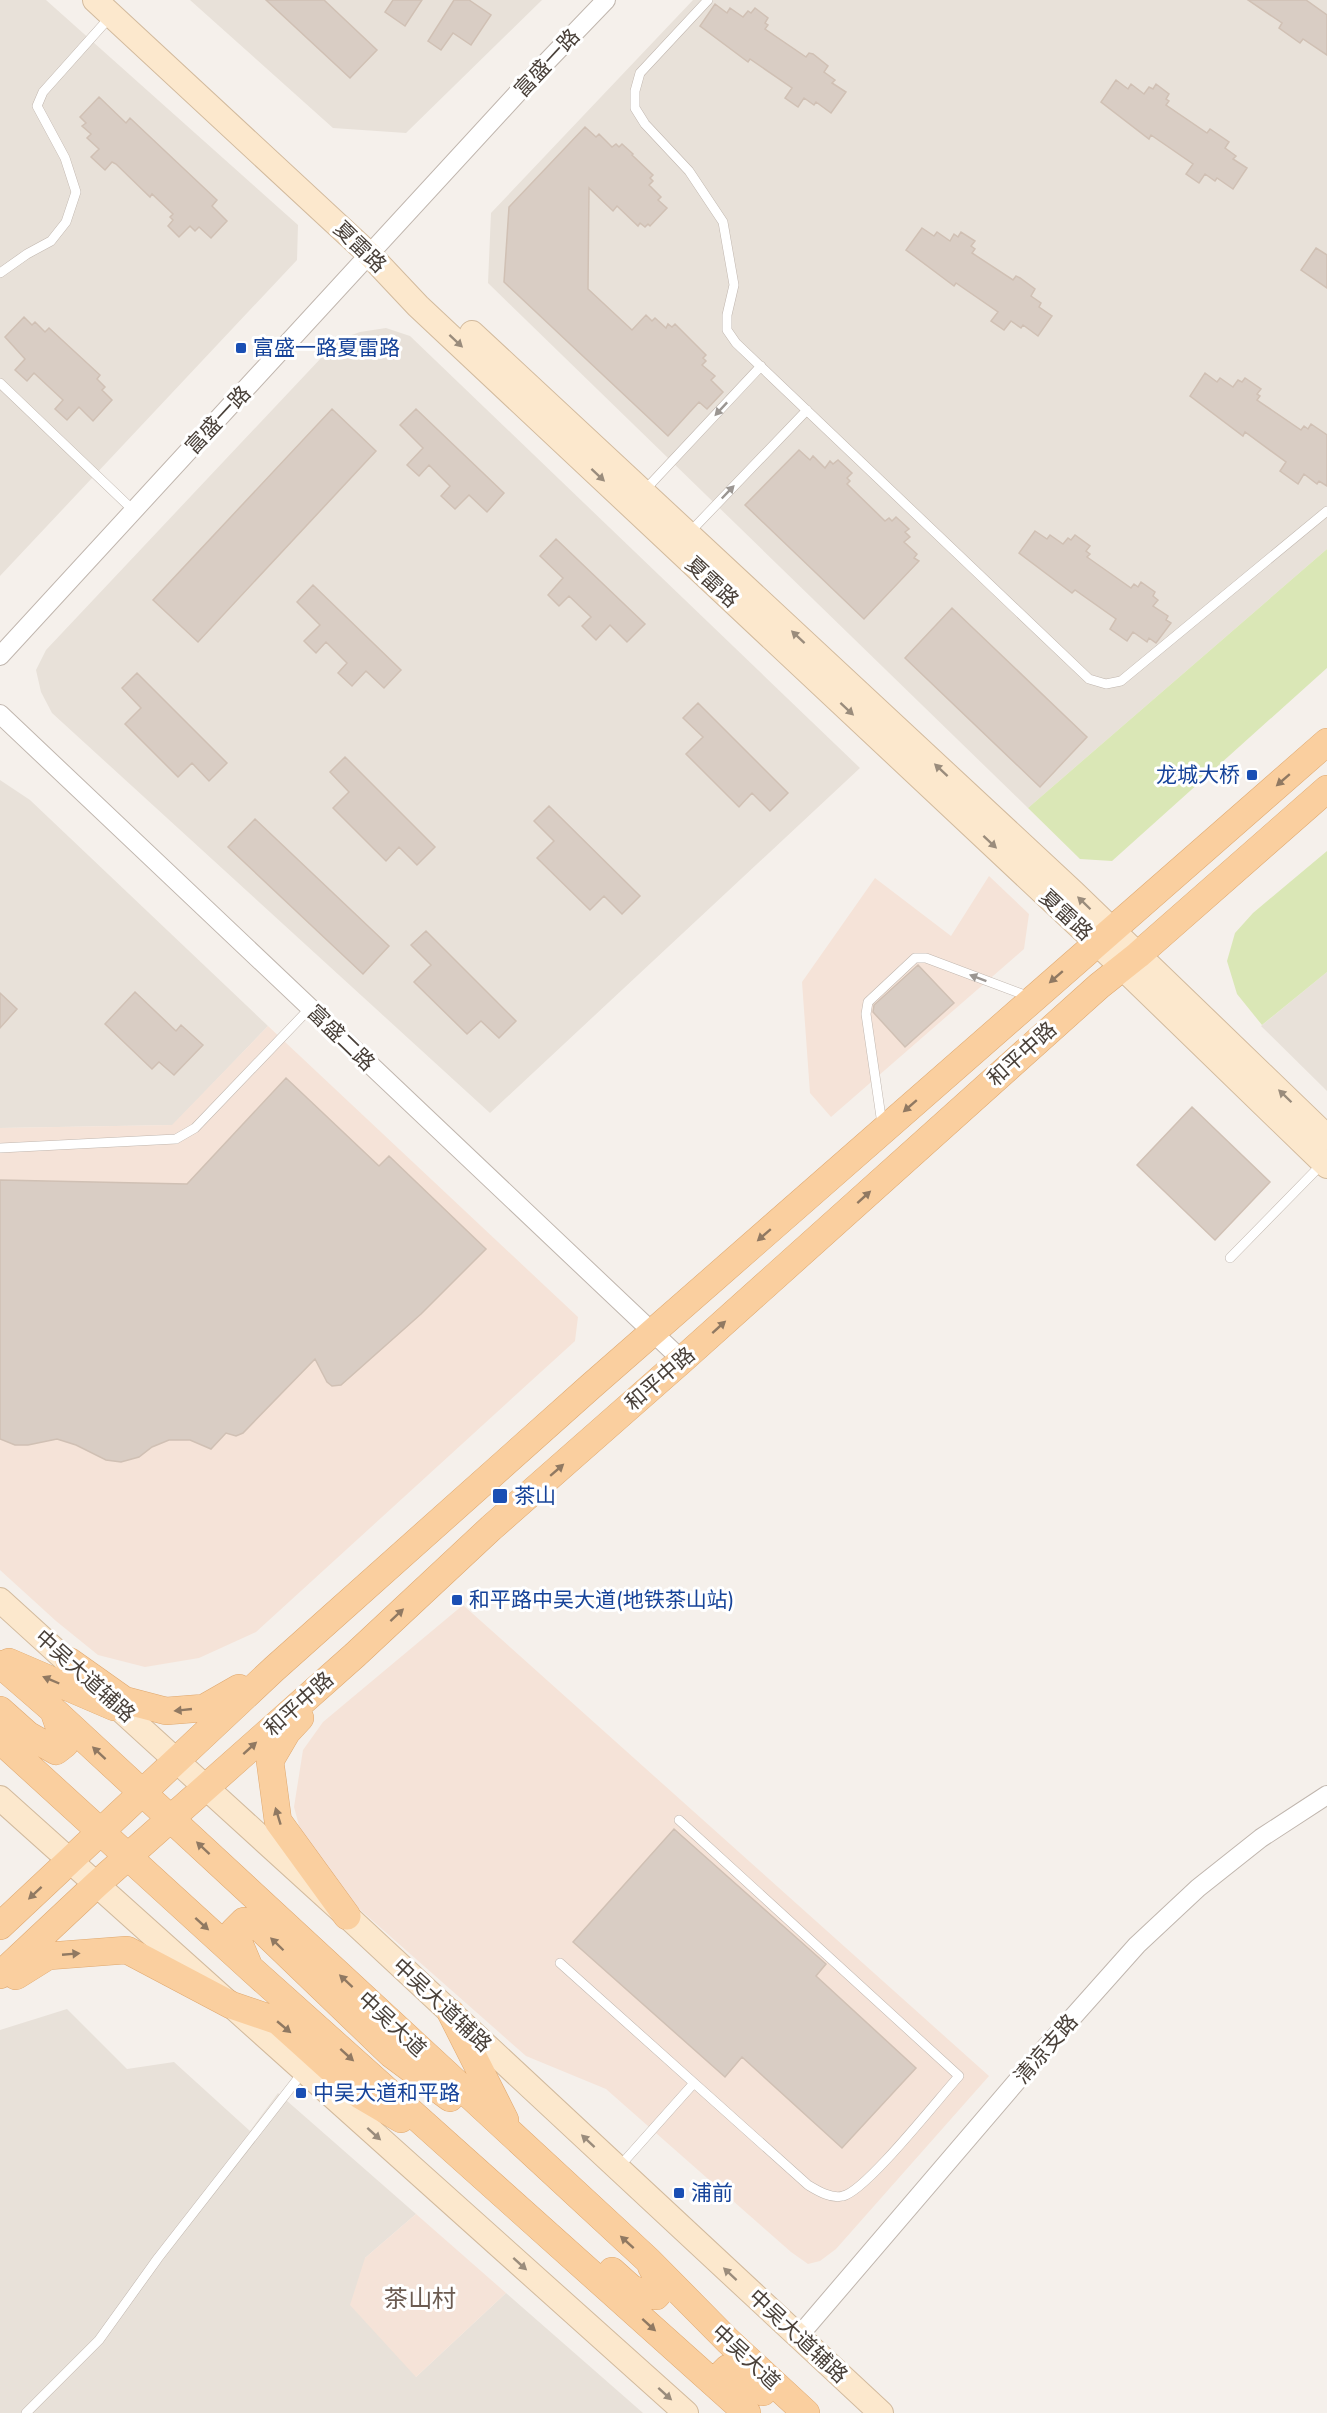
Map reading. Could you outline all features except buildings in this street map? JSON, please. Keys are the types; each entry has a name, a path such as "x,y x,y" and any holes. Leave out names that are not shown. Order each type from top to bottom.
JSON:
{"main road":[{"name":"和平中路","path":"0,1926 274,1669 651,1333 1327,742"},
{"name":"和平中路","path":"0,1975 96,1884 355,1655 491,1528 1327,789"},
{"path":"347,1916 278,1821 270,1761 287,1732 355,1655"},
{"path":"0,1658 124,1711"},
{"path":"69,1661 124,1700 166,1711 204,1707 274,1669"},
{"name":"中吴大道","path":"0,1664 171,1818 563,2184 649,2261 728,2341 806,2413"},
{"path":"0,1710 28,1735 56,1751 65,1744 53,1710"},
{"name":"中吴大道","path":"0,1740 250,1968 738,2405"},
{"path":"250,1968 234,1931 244,1921 261,1929 391,2054 563,2184"},
{"path":"0,1986 48,1956 127,1950 231,2005 278,2021 360,2095 456,2152"},
{"path":"451,2013 514,2137"},
{"path":"380,2085 499,2170 632,2289 656,2296 663,2288 649,2261"},
{"path":"738,2405 721,2375 728,2368 749,2379 786,2413"}],"street":[{"name":"富盛一路","path":"0,656 606,0"},
{"name":"夏雷路","path":"107,5 374,251 688,534 1103,936"},
{"name":"夏雷路","path":"374,251 436,322 1130,961 1327,1137"},
{"name":"富盛二路","path":"0,714 682,1360"},
{"name":"夏雷路","path":"1130,961 1325,1165"},
{"name":"中吴大道辅路","path":"0,1600 347,1916 881,2413"},
{"name":"清凉支路","path":"798,2337 1047,2046 1137,1945 1198,1888 1261,1838 1327,1795"},
{"path":"0,1797 686,2413"}],"lane":[{"path":"708,0 640,72 635,91 635,108 645,124 689,171 723,222 734,285 727,330 736,343 1089,679 1106,684 1121,681 1327,510"},
{"path":"0,273 27,254 51,242 66,222 76,192 65,158 37,106 43,92 107,5"},
{"path":"643,492 761,366"},
{"path":"0,383 134,511"},
{"path":"688,534 807,410"},
{"path":"883,1129 866,1014 868,1002 915,958 926,958 1032,998"},
{"path":"0,1148 176,1139 195,1128 310,1008"},
{"path":"1230,1258 1325,1165"},
{"path":"560,1964 808,2185 824,2194 843,2197 865,2184 959,2076 679,1820"},
{"path":"26,2413 99,2340 158,2258 304,2070"},
{"path":"618,2169 694,2083"}],"shaded area":[{"path":"0,0 46,0 298,225 297,260 0,576"},
{"path":"190,0 542,0 406,133 333,128"},
{"path":"693,0 1327,0 1327,549 1028,808 488,283 491,213"},
{"path":"386,328 410,336 860,768 490,1113 52,713 41,692 36,670 46,650 338,340 360,332"},
{"path":"0,780 30,800 268,1026 173,1125 0,1128"},
{"path":"989,876 1029,914 1024,949 831,1117 810,1093 802,982 875,878 951,936"},
{"path":"1327,972 1327,1091 1261,1026"},
{"path":"268,1026 578,1317 575,1341 256,1632 199,1658 145,1667 98,1655 56,1621 0,1570 0,1128 172,1125"},
{"path":"463,1605 989,2076 836,2249 820,2261 808,2264 791,2252 606,2089 526,2056 357,1907 304,1844 294,1807 303,1750 323,1722"},
{"path":"67,2009 127,2069 174,2062 250,2131 278,2093 416,2214 365,2258 416,2377 506,2293 643,2413 0,2413 0,2030"},
{"path":"416,2214 506,2293 416,2377 350,2305 365,2258"}],"green space":[{"path":"1327,549 1327,668 1112,861 1080,859 1028,808"},
{"path":"1327,851 1327,972 1262,1025 1237,994 1227,961 1235,933 1253,913"}],"place":[{"name":"富盛一路夏雷路","path":"241,348"},
{"name":"龙城大桥","path":"1252,775"},
{"name":"茶山","path":"500,1496"},
{"name":"和平路中吴大道(地铁茶山站)","path":"457,1600"},
{"name":"中吴大道和平路","path":"301,2093"},
{"name":"浦前","path":"679,2193"}],"district":[{"name":"茶山村","path":"420,2299"}]}
